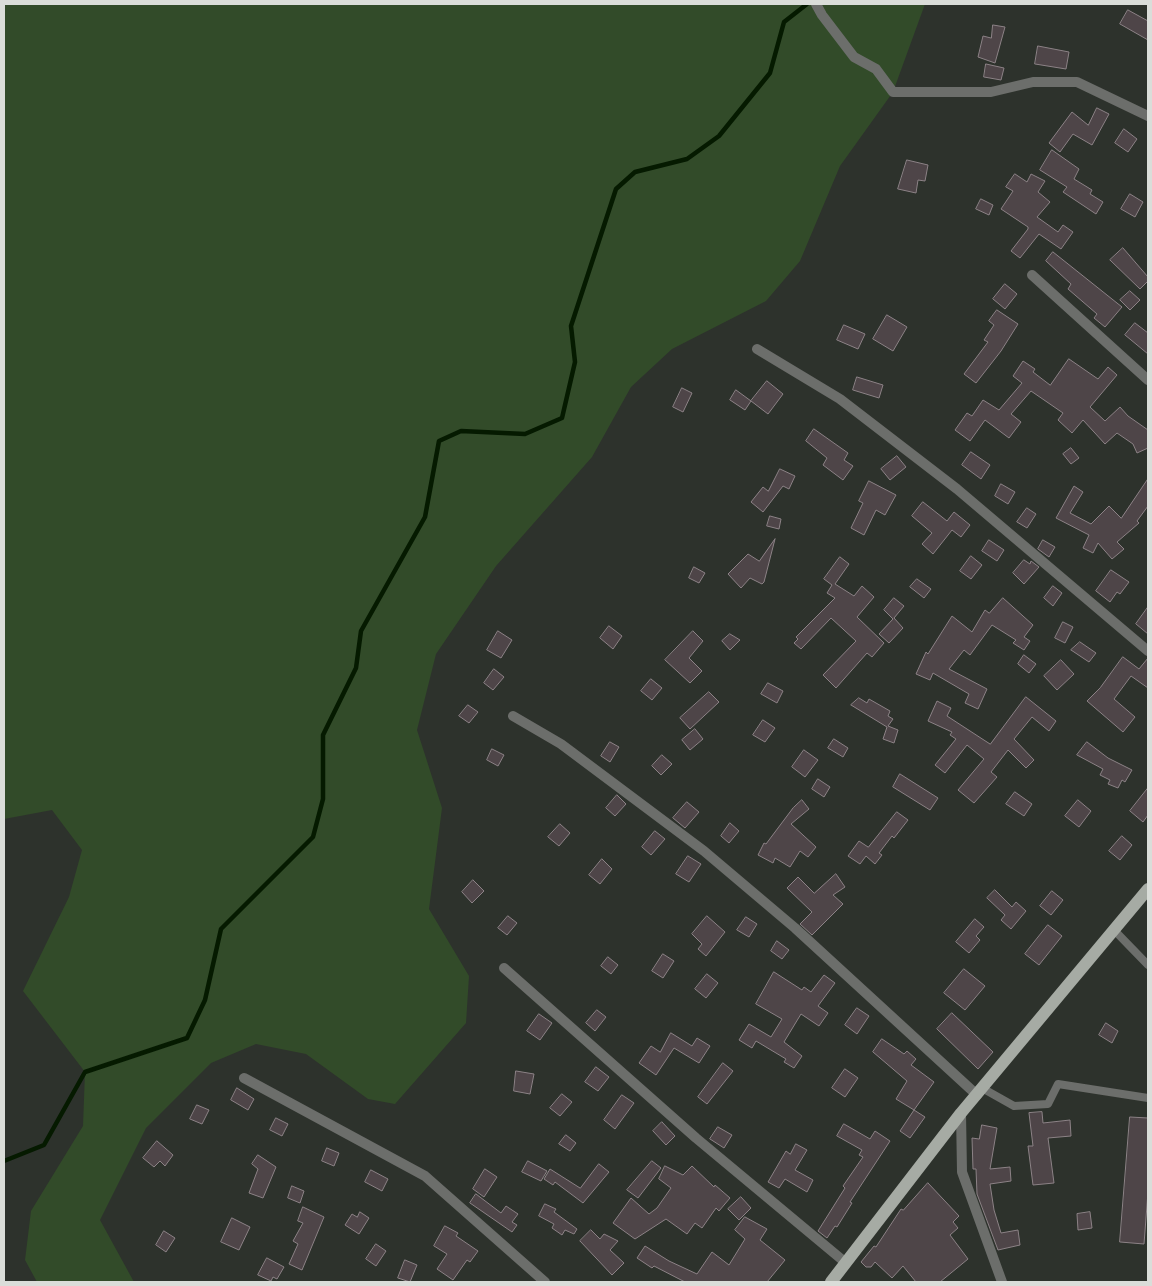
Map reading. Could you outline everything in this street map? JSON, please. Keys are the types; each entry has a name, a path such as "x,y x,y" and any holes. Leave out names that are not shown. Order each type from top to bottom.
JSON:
{"main road":[{"path":"831,1282 962,1113 1148,889"}],"street":[{"path":"816,4 822,15 854,56 876,68 893,92 991,92 1033,82 1077,82 1148,116"},
{"path":"1032,275 1148,380"},
{"path":"757,349 840,399 957,489 1148,651"},
{"path":"513,716 561,744 704,851 795,928 979,1092"},
{"path":"504,968 696,1138 846,1263"},
{"path":"244,1078 425,1176 545,1282"},
{"path":"962,1113 962,1172 1002,1282"}],"lane":[{"path":"1115,931 1148,965"},
{"path":"979,1092 1014,1106 1048,1104 1058,1084 1148,1098"}],"green space":[{"path":"4,4 925,4 893,92 840,166 800,261 766,301 672,349 631,387 592,457 496,566 436,654 417,730 442,808 429,909 469,976 466,1023 395,1104 368,1099 306,1054 256,1044 211,1063 146,1128 100,1220 134,1282 37,1282 25,1260 31,1211 83,1126 85,1072 23,991 69,897 82,850 52,810 4,819"}],"building":[{"path":"1128,10 1148,21 1148,40 1120,24"},
{"path":"993,25 1005,27 995,63 978,57 983,36 991,38"},
{"path":"1038,46 1069,52 1066,69 1035,64"},
{"path":"986,64 1004,68 1001,80 984,77"},
{"path":"1097,108 1109,114 1092,145 1073,134 1060,152 1049,143 1072,112 1088,125"},
{"path":"1124,129 1137,139 1128,152 1115,143"},
{"path":"1052,150 1079,169 1074,179 1092,190 1090,194 1103,202 1096,214 1063,192 1067,187 1040,170"},
{"path":"907,160 928,165 925,181 918,180 916,193 898,189"},
{"path":"1015,174 1027,182 1031,174 1045,181 1038,192 1050,202 1037,217 1058,232 1063,225 1073,232 1061,249 1039,234 1020,258 1011,251 1028,229 1028,227 1001,209 1013,191 1006,187"},
{"path":"1130,194 1143,202 1135,217 1121,209"},
{"path":"981,199 993,205 989,215 976,209"},
{"path":"1123,248 1148,277 1148,281 1140,289 1110,260"},
{"path":"1053,252 1122,307 1105,327 1094,318 1097,314 1068,289 1071,284 1046,261"},
{"path":"1005,284 1017,294 1005,309 993,299"},
{"path":"1130,291 1140,300 1130,310 1120,300"},
{"path":"997,310 1018,324 1001,351 976,383 964,374 988,342 984,340 994,325 989,321"},
{"path":"887,315 907,327 893,351 873,339"},
{"path":"1135,323 1148,333 1148,354 1125,335"},
{"path":"844,325 865,334 858,349 837,340"},
{"path":"1069,359 1098,379 1108,367 1117,375 1090,407 1105,421 1120,407 1128,416 1148,430 1148,448 1137,453 1133,444 1117,433 1105,444 1083,420 1072,433 1058,420 1063,413 1031,391 1011,414 1021,422 1009,438 985,420 970,441 955,430 967,413 972,416 983,400 999,410 1022,383 1013,376 1023,361 1035,369 1033,372 1050,385"},
{"path":"857,377 883,385 879,398 853,390"},
{"path":"767,381 783,394 768,414 751,401"},
{"path":"682,388 692,393 683,412 673,407"},
{"path":"736,390 751,401 745,410 730,400"},
{"path":"814,429 848,453 844,460 853,466 843,480 823,465 827,458 806,441"},
{"path":"1071,448 1079,458 1071,464 1063,454"},
{"path":"971,452 990,465 981,479 962,465"},
{"path":"897,456 906,467 890,480 881,469"},
{"path":"780,469 795,476 789,489 783,486 763,512 751,502 763,487 768,491"},
{"path":"1148,479 1148,506 1137,521 1139,523 1117,542 1124,549 1112,559 1098,543 1093,553 1083,548 1089,535 1056,518 1074,486 1083,492 1070,513 1091,524 1109,506 1121,518"},
{"path":"869,481 896,495 885,515 876,510 864,535 851,528 863,503 859,501"},
{"path":"1001,484 1015,492 1008,504 995,496"},
{"path":"923,502 947,521 954,512 970,525 961,537 952,530 933,554 922,544 932,533 912,516"},
{"path":"1027,508 1036,514 1027,528 1017,522"},
{"path":"770,516 781,519 779,529 767,526"},
{"path":"775,539 764,582 762,584 750,578 741,588 728,574 748,554 759,561"},
{"path":"989,540 1004,550 997,561 982,551"},
{"path":"1043,540 1055,547 1049,557 1038,549"},
{"path":"971,556 982,565 971,579 960,571"},
{"path":"840,557 849,564 835,584 854,596 862,586 874,597 857,617 884,643 872,657 867,653 836,688 823,675 856,641 831,618 801,649 794,643 798,639 796,637 835,598 827,593 832,585 824,579"},
{"path":"1024,560 1030,564 1031,561 1039,567 1024,584 1013,573"},
{"path":"694,567 705,573 699,583 689,578"},
{"path":"1111,570 1129,582 1120,594 1117,592 1110,602 1096,591"},
{"path":"917,579 931,589 924,598 910,587"},
{"path":"1053,586 1062,593 1053,606 1044,598"},
{"path":"894,598 904,606 894,618 903,628 889,643 879,634 893,619 884,610"},
{"path":"1003,598 1033,625 1024,637 1030,641 1024,650 1013,643 1016,640 992,625 970,655 964,650 949,669 987,689 978,709 965,703 969,694 933,673 930,680 916,674 926,652 928,654 952,616 972,632 985,610 989,613"},
{"path":"1148,607 1148,634 1136,624"},
{"path":"1063,622 1073,627 1065,643 1055,638"},
{"path":"609,626 622,636 613,649 600,638"},
{"path":"498,631 512,640 501,658 487,650"},
{"path":"693,631 703,641 689,658 702,671 690,683 665,660"},
{"path":"730,634 740,640 730,650 722,641"},
{"path":"1080,642 1096,653 1089,662 1071,650"},
{"path":"1024,655 1036,664 1029,673 1018,664"},
{"path":"1123,657 1139,669 1148,658 1148,688 1131,676 1114,699 1135,717 1123,732 1087,701 1100,688"},
{"path":"1061,660 1074,674 1057,690 1044,676"},
{"path":"494,669 504,677 493,690 484,683"},
{"path":"651,679 662,688 652,700 641,691"},
{"path":"768,683 783,691 777,703 761,694"},
{"path":"709,692 719,702 690,729 680,718"},
{"path":"1026,697 1056,721 1049,731 1032,717 1014,739 1034,760 1026,768 1008,750 991,772 997,777 974,803 958,790 984,759 967,745 945,773 935,765 956,739 950,735 952,732 928,721 937,701 951,708 947,716 990,744"},
{"path":"859,698 867,703 869,699 890,711 888,716 893,719 888,726 898,730 894,743 883,739 887,727 851,705"},
{"path":"468,705 478,712 469,723 459,716"},
{"path":"763,720 775,728 765,742 753,735"},
{"path":"695,729 703,739 690,750 682,740"},
{"path":"834,739 848,748 843,757 828,748"},
{"path":"610,742 619,747 610,762 601,756"},
{"path":"1087,742 1108,758 1132,770 1125,782 1122,780 1118,788 1108,784 1110,780 1100,775 1103,769 1077,755"},
{"path":"492,749 504,755 498,766 487,760"},
{"path":"804,750 818,760 805,777 792,767"},
{"path":"662,755 672,764 661,775 652,766"},
{"path":"900,774 938,798 930,810 893,787"},
{"path":"818,779 830,787 824,797 812,789"},
{"path":"1148,788 1148,815 1143,822 1130,811"},
{"path":"1015,792 1032,804 1024,816 1006,804"},
{"path":"617,795 626,804 615,816 606,808"},
{"path":"802,800 809,809 791,824 816,847 808,857 800,851 790,867 775,858 773,863 758,855 764,843 766,844 793,808"},
{"path":"1078,800 1091,811 1079,827 1065,816"},
{"path":"687,802 699,812 685,828 673,818"},
{"path":"897,812 908,820 879,853 882,855 875,864 866,856 860,864 848,856 859,841 868,847"},
{"path":"730,823 739,831 729,843 721,836"},
{"path":"560,824 570,833 559,846 548,837"},
{"path":"655,831 665,839 651,855 642,847"},
{"path":"1122,836 1132,845 1120,860 1109,851"},
{"path":"688,856 701,864 689,882 676,874"},
{"path":"602,859 612,869 600,884 589,875"},
{"path":"836,874 845,887 833,895 843,904 812,935 800,924 812,912 787,888 798,877 814,893"},
{"path":"473,880 484,891 472,903 462,892"},
{"path":"995,890 1012,907 1016,902 1026,911 1011,929 1001,920 1005,915 987,898"},
{"path":"1052,891 1063,900 1051,915 1040,906"},
{"path":"508,916 517,923 507,935 498,928"},
{"path":"707,916 725,932 706,956 698,949 702,944 692,934"},
{"path":"746,917 757,924 749,937 737,930"},
{"path":"975,919 984,927 976,936 980,940 969,953 956,942"},
{"path":"1048,925 1062,936 1039,965 1025,954"},
{"path":"777,941 789,950 782,959 771,951"},
{"path":"663,954 674,961 663,978 652,971"},
{"path":"608,957 618,965 611,974 601,966"},
{"path":"964,969 985,986 965,1010 944,993"},
{"path":"774,972 802,990 804,987 811,992 824,975 835,983 818,1006 828,1013 819,1026 801,1014 784,1042 802,1056 794,1068 784,1062 786,1059 756,1041 752,1048 739,1040 749,1024 771,1037 782,1019 756,1004"},
{"path":"707,974 718,983 706,998 695,989"},
{"path":"857,1008 869,1016 857,1034 845,1025"},
{"path":"597,1010 606,1017 595,1031 586,1023"},
{"path":"952,1013 993,1052 978,1069 937,1029"},
{"path":"539,1014 552,1023 540,1040 527,1031"},
{"path":"1106,1023 1118,1031 1112,1043 1099,1035"},
{"path":"671,1033 692,1046 697,1038 710,1046 699,1063 674,1048 656,1075 639,1063 651,1046 660,1052"},
{"path":"882,1039 904,1054 907,1051 916,1059 911,1065 934,1082 914,1110 896,1099 907,1081 873,1052"},
{"path":"723,1063 733,1071 707,1104 698,1097"},
{"path":"596,1067 609,1077 598,1091 585,1082"},
{"path":"845,1069 858,1078 845,1097 832,1088"},
{"path":"516,1071 534,1074 530,1094 514,1091"},
{"path":"237,1088 254,1099 248,1110 231,1100"},
{"path":"562,1094 572,1102 560,1116 550,1108"},
{"path":"622,1095 634,1103 615,1129 604,1120"},
{"path":"197,1105 209,1110 202,1124 190,1119"},
{"path":"914,1110 925,1117 910,1138 900,1131"},
{"path":"1042,1112 1043,1123 1070,1120 1071,1136 1048,1138 1054,1183 1033,1185 1028,1146 1033,1146 1029,1113"},
{"path":"1130,1117 1148,1118 1148,1192 1144,1244 1120,1242"},
{"path":"276,1118 288,1124 282,1136 270,1130"},
{"path":"662,1122 675,1136 666,1145 653,1131"},
{"path":"844,1124 870,1139 875,1131 890,1141 850,1202 852,1203 837,1227 835,1226 827,1238 818,1231 845,1188 843,1186 863,1157 859,1155 862,1150 837,1136"},
{"path":"982,1125 997,1128 990,1169 1010,1167 1011,1181 990,1184 994,1210 1001,1233 1018,1230 1020,1245 998,1250 977,1194 976,1169 973,1169 972,1138 979,1139"},
{"path":"718,1127 732,1135 724,1148 710,1139"},
{"path":"566,1135 576,1143 570,1151 559,1144"},
{"path":"157,1141 173,1155 165,1166 160,1161 154,1167 143,1158"},
{"path":"796,1144 807,1150 795,1170 813,1180 807,1192 785,1179 779,1188 768,1182 786,1151 790,1154"},
{"path":"327,1148 339,1153 334,1166 322,1161"},
{"path":"258,1155 276,1167 263,1198 249,1193 258,1169 252,1164"},
{"path":"528,1161 547,1171 541,1181 522,1172"},
{"path":"652,1161 661,1168 638,1198 627,1190"},
{"path":"599,1164 609,1172 583,1203 555,1182 553,1185 544,1179 550,1169 580,1188"},
{"path":"665,1166 683,1175 692,1166 714,1187 715,1185 730,1198 719,1211 716,1208 702,1228 695,1223 687,1234 666,1219 635,1239 613,1223 631,1198 649,1214 657,1208 671,1188 659,1179"},
{"path":"485,1169 497,1177 484,1197 473,1189"},
{"path":"371,1170 388,1179 382,1191 365,1182"},
{"path":"928,1183 959,1216 953,1222 958,1228 950,1235 968,1259 940,1282 916,1282 903,1266 892,1278 875,1262 871,1267 866,1267 861,1262 874,1246 876,1247 901,1209 903,1210"},
{"path":"292,1186 304,1191 300,1203 288,1198"},
{"path":"476,1194 501,1213 506,1206 518,1214 512,1222 517,1225 512,1232 470,1203"},
{"path":"741,1197 751,1208 739,1220 728,1209"},
{"path":"545,1204 556,1209 554,1212 577,1229 574,1234 565,1230 562,1235 552,1228 554,1224 539,1216"},
{"path":"303,1207 324,1217 302,1270 289,1264 298,1244 293,1241 303,1223 298,1221"},
{"path":"360,1212 369,1218 359,1234 345,1225 352,1214 357,1217"},
{"path":"1090,1212 1092,1228 1078,1230 1077,1214"},
{"path":"745,1217 767,1229 760,1240 785,1260 767,1282 685,1282 654,1266 652,1268 637,1258 645,1246 669,1261 697,1274 712,1252 729,1265 745,1239 735,1230"},
{"path":"232,1218 250,1227 239,1250 221,1242"},
{"path":"445,1226 458,1233 456,1236 478,1251 470,1262 467,1260 453,1280 437,1269 447,1254 434,1246"},
{"path":"591,1230 600,1239 604,1234 618,1241 610,1250 624,1263 612,1275 580,1241"},
{"path":"164,1231 175,1238 166,1252 156,1245"},
{"path":"376,1244 386,1251 376,1266 366,1259"},
{"path":"267,1258 284,1267 277,1279 273,1277 271,1281 258,1275"},
{"path":"405,1260 417,1265 410,1282 398,1278"}],"waterway":[{"path":"4,1161 44,1145 85,1072 187,1038 205,1000 221,929 313,837 323,799 323,735 356,668 361,631 425,517 439,441 461,431 525,434 562,418 575,362 571,326 616,189 635,172 687,159 719,136 770,73 784,22 807,4"}]}
